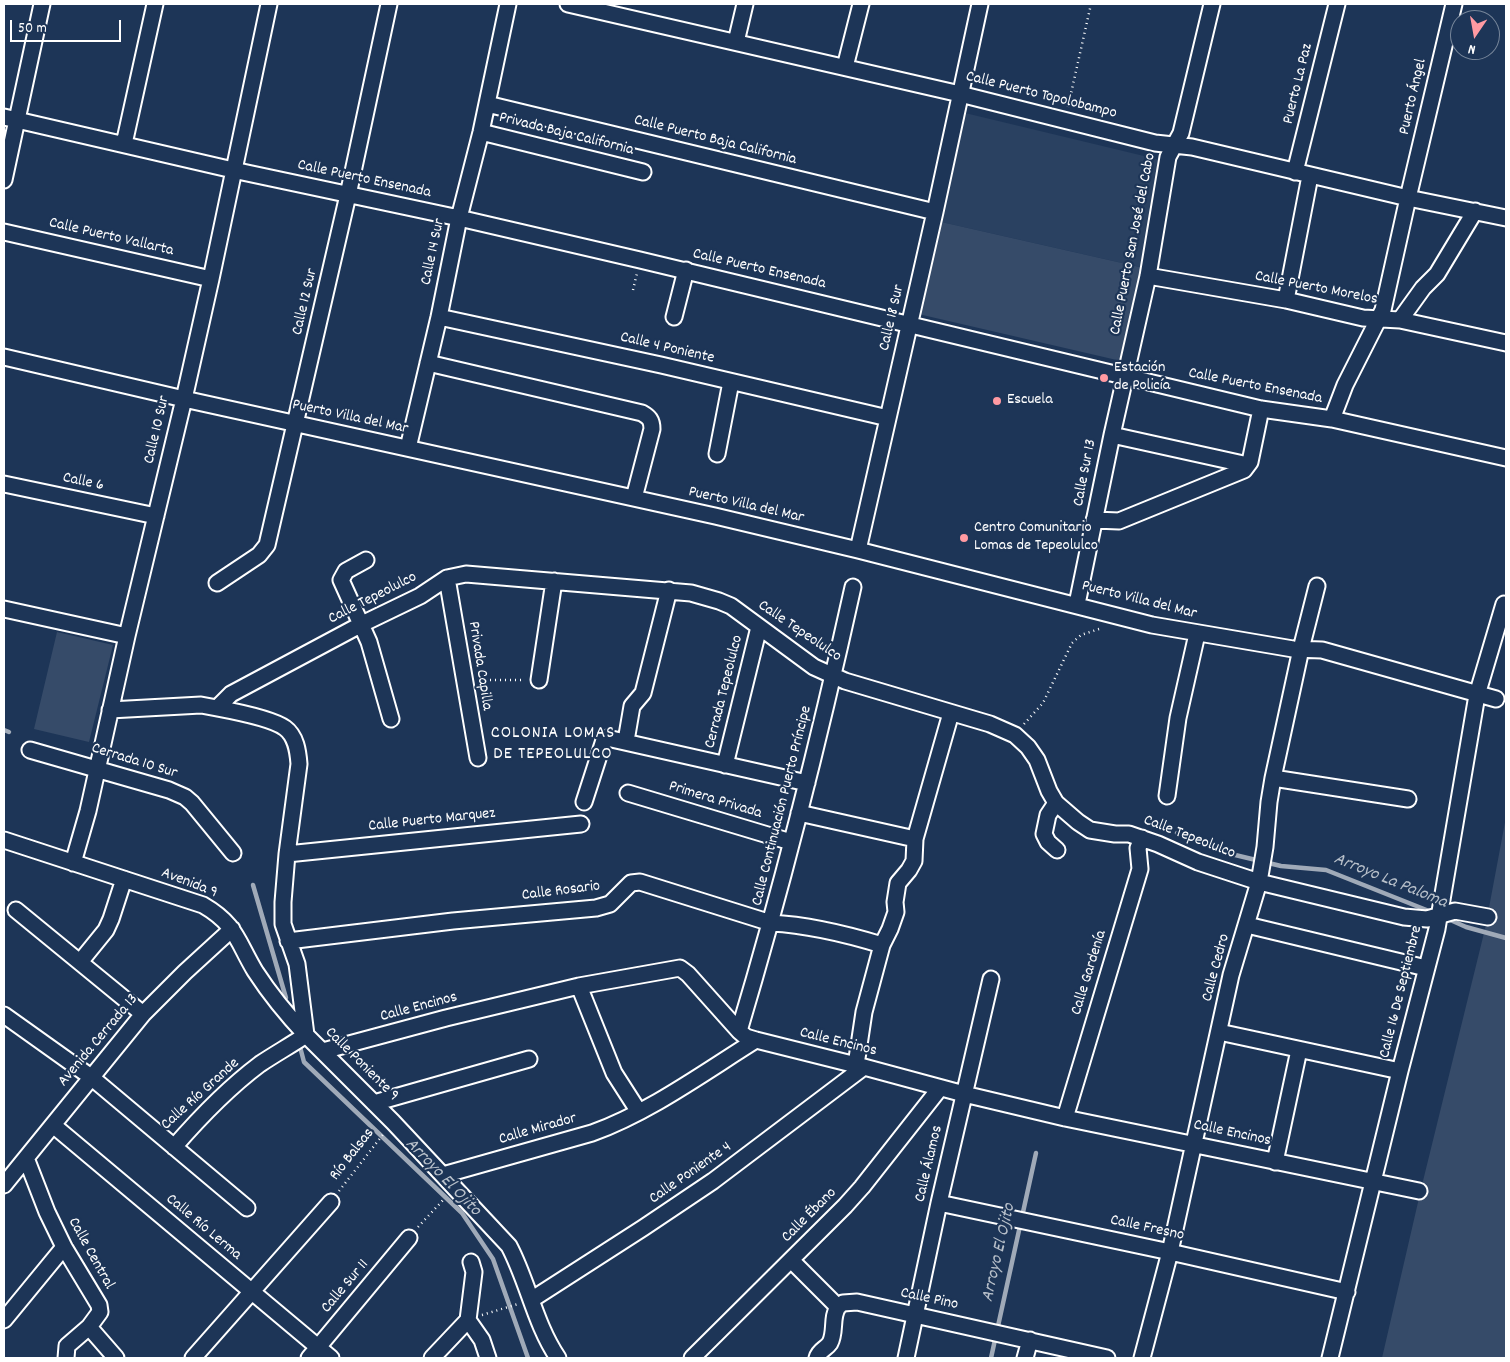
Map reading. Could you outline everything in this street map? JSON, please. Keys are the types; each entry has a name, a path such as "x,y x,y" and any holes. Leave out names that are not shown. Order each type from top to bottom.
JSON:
{"street":[{"path":"4,180 10,119 42,4"},
{"path":"124,144 155,4"},
{"name":"Calle 10 Sur","path":"72,863 88,811 127,636 184,399 268,4"},
{"name":"Calle 12 Sur","path":"217,583 259,555 267,545 390,4"},
{"name":"Calle 14 Sur","path":"408,448 439,317 459,218 481,132 508,4"},
{"name":"Calle Puerto Topolobampo","path":"568,4 624,10 736,42 960,94 1154,143 1192,147 1310,176 1506,218"},
{"path":"736,42 745,4"},
{"path":"845,67 861,4"},
{"name":"Calle 18 Sur","path":"858,550 980,4"},
{"name":"Calle Puerto San José del Cabo","path":"1125,377 1148,276 1168,157 1181,133 1212,4"},
{"name":"Puerto La Paz","path":"1295,172 1337,4"},
{"name":"Puerto Ángel","path":"1332,419 1345,385 1384,310 1408,198 1454,4"},
{"name":"Calle Puerto Baja California","path":"487,104 935,212"},
{"name":"Calle Puerto Ensenada","path":"10,119 686,270 1261,409 1332,419 1506,458"},
{"name":"Privada Baja California","path":"481,132 643,172"},
{"path":"1286,300 1310,176"},
{"path":"1400,320 1423,288 1437,274 1475,212"},
{"name":"Calle Puerto Vallarta","path":"4,232 211,279"},
{"path":"674,318 686,270"},
{"name":"Calle Puerto Morelos","path":"1148,276 1286,300 1363,318 1400,320 1506,343"},
{"name":"Calle 4 Poniente","path":"439,317 661,365 888,418"},
{"name":"Puerto Villa del Mar","path":"4,357 858,550 1077,604 1113,616 1197,634 1293,649 1322,650 1496,699"},
{"path":"428,363 642,413 648,416 651,420 652,428 634,498"},
{"name":"Calle Sur 13","path":"1077,604 1125,377"},
{"path":"717,454 731,382"},
{"path":"1094,520 1120,521 1236,475 1244,470 1251,458 1261,409"},
{"path":"1112,435 1248,465"},
{"name":"Calle 6","path":"4,484 156,516"},
{"path":"366,560 346,571 342,580 362,624 377,667 391,719"},
{"name":"Calle Tepeolulco","path":"217,708 231,694 362,624 420,596 447,578 466,574 691,593 731,606 814,667 833,676 990,724 1015,735 1037,760 1049,791 1056,803 1090,830 1129,834 1158,844 1198,862 1259,882 1404,917 1427,919 1456,912 1488,917"},
{"name":"Privada Capilla","path":"447,578 463,680 478,758"},
{"path":"539,680 554,581"},
{"name":"Calle Cedro","path":"1142,1358 1170,1252 1231,976 1259,882 1266,848 1268,802 1301,648 1317,586"},
{"name":"Calle Continuación Puerto Príncipe","path":"739,1031 771,924 854,587"},
{"path":"626,741 632,706 636,700 641,698 669,590"},
{"name":"Calle 16 De Septiembre","path":"1330,1358 1400,1071 1437,929 1477,694 1504,604"},
{"path":"4,609 127,636"},
{"name":"Cerrada Tepeolulco","path":"725,766 759,627"},
{"path":"1166,796 1178,718 1197,634"},
{"path":"110,710 202,705 217,708"},
{"name":"Calle Poniente 9","path":"217,708 285,728 293,739 298,751 299,764 287,854 282,924 297,964 306,1035 374,1102 509,1246 518,1263 549,1343 558,1358"},
{"path":"860,1066 864,1012 882,945 896,912 895,902 898,883 910,870 914,861 915,839 951,713"},
{"path":"584,802 604,740 610,738 725,766 807,783"},
{"name":"Cerrada 10 Sur","path":"30,750 97,768 169,790 185,797 233,853"},
{"path":"1273,778 1408,799"},
{"name":"Primera Privada","path":"628,793 791,842"},
{"path":"1056,803 1048,815 1044,834 1048,842 1057,850"},
{"path":"799,814 915,839"},
{"name":"Calle Puerto Marquez","path":"287,854 581,824"},
{"name":"Calle Gardenía","path":"1065,1118 1140,869 1138,848 1142,838"},
{"name":"Avenida 9","path":"4,840 203,905 218,913 232,929 277,1003 306,1035"},
{"path":"80,962 106,930 112,919 124,879"},
{"name":"Calle Rosario","path":"288,940 453,921 596,908 610,904 631,883 640,882 771,924 788,924 843,933 882,945"},
{"path":"16,910 143,1014"},
{"path":"1246,925 1426,968"},
{"name":"Avenida Cerrada 13","path":"4,1184 143,1014 232,929"},
{"name":"Calle Encinos","path":"323,1051 446,1018 579,986 680,968 688,974 746,1037 940,1088 1065,1118 1419,1191"},
{"name":"Calle Álamos","path":"906,1358 917,1314 939,1203 991,979"},
{"path":"579,986 614,1073 639,1112"},
{"name":"Calle Río Grande","path":"4,1015 91,1077 174,1147 222,1096 261,1064 306,1035"},
{"path":"1219,1032 1400,1071"},
{"name":"Calle Mirador","path":"443,1175 592,1133 614,1125 639,1112 756,1040"},
{"path":"1275,1162 1299,1050"},
{"path":"374,1102 529,1059"},
{"name":"Calle Poniente 4","path":"531,1300 713,1181 860,1066"},
{"name":"Calle Ébano","path":"692,1358 862,1187 940,1088"},
{"name":"Calle Río Lerma","path":"53,1125 251,1291 314,1353 331,1358"},
{"path":"174,1147 248,1208"},
{"name":"Calle Central","path":"26,1158 47,1212 64,1247 99,1306 100,1312 89,1326 67,1346 65,1358"},
{"path":"193,1358 331,1202"},
{"name":"Calle Fresno","path":"939,1203 1347,1292"},
{"name":"Calle Sur 11","path":"314,1353 409,1238"},
{"path":"4,1320 64,1247"},
{"path":"791,1260 838,1307 835,1312 830,1343 818,1353 817,1358"},
{"path":"432,1358 468,1320 474,1272 471,1262"},
{"name":"Calle Pino","path":"838,1307 843,1303 853,1301 1107,1358"},
{"path":"468,1320 482,1340 488,1358"},
{"path":"89,1326 116,1358"},
{"path":"1025,1358 1030,1340"}],"path":[{"path":"1065,121 1091,4"},
{"path":"1015,735 1034,711 1043,703 1072,643 1081,634 1103,628 1113,616"},
{"path":"463,680 539,680"},
{"name":"Río Balsas","path":"331,1202 393,1122"},
{"path":"409,1238 454,1186"},
{"path":"468,1320 531,1300"}],"shaded area":[{"path":"965,113 1169,162 1144,268 937,221"},
{"path":"937,221 1144,268 1121,361 914,313"},
{"path":"57,632 113,645 89,742 34,729"},
{"path":"1506,817 1506,1358 1382,1358 1485,929"}],"waterway":[{"path":"4,730 9,732"},
{"name":"Arroyo La Paloma","path":"1177,833 1231,854 1281,866 1326,870 1434,913"},
{"name":"Arroyo El Ojito","path":"253,885 286,998"},
{"name":"Arroyo La Paloma","path":"1446,918 1466,927 1506,938"},
{"name":"Arroyo El Ojito","path":"299,1043 304,1062 462,1213 493,1259 528,1358"},
{"name":"Arroyo El Ojito","path":"991,1358 1036,1153"}],"place":[{"name":"Estación de Policía","path":"1104,378"},
{"name":"Escuela","path":"997,401"},
{"name":"Centro Comunitario Lomas de Tepeolulco","path":"964,538"}],"district":[{"name":"COLONIA LOMAS DE TEPEOLULCO","path":"553,745"}]}
